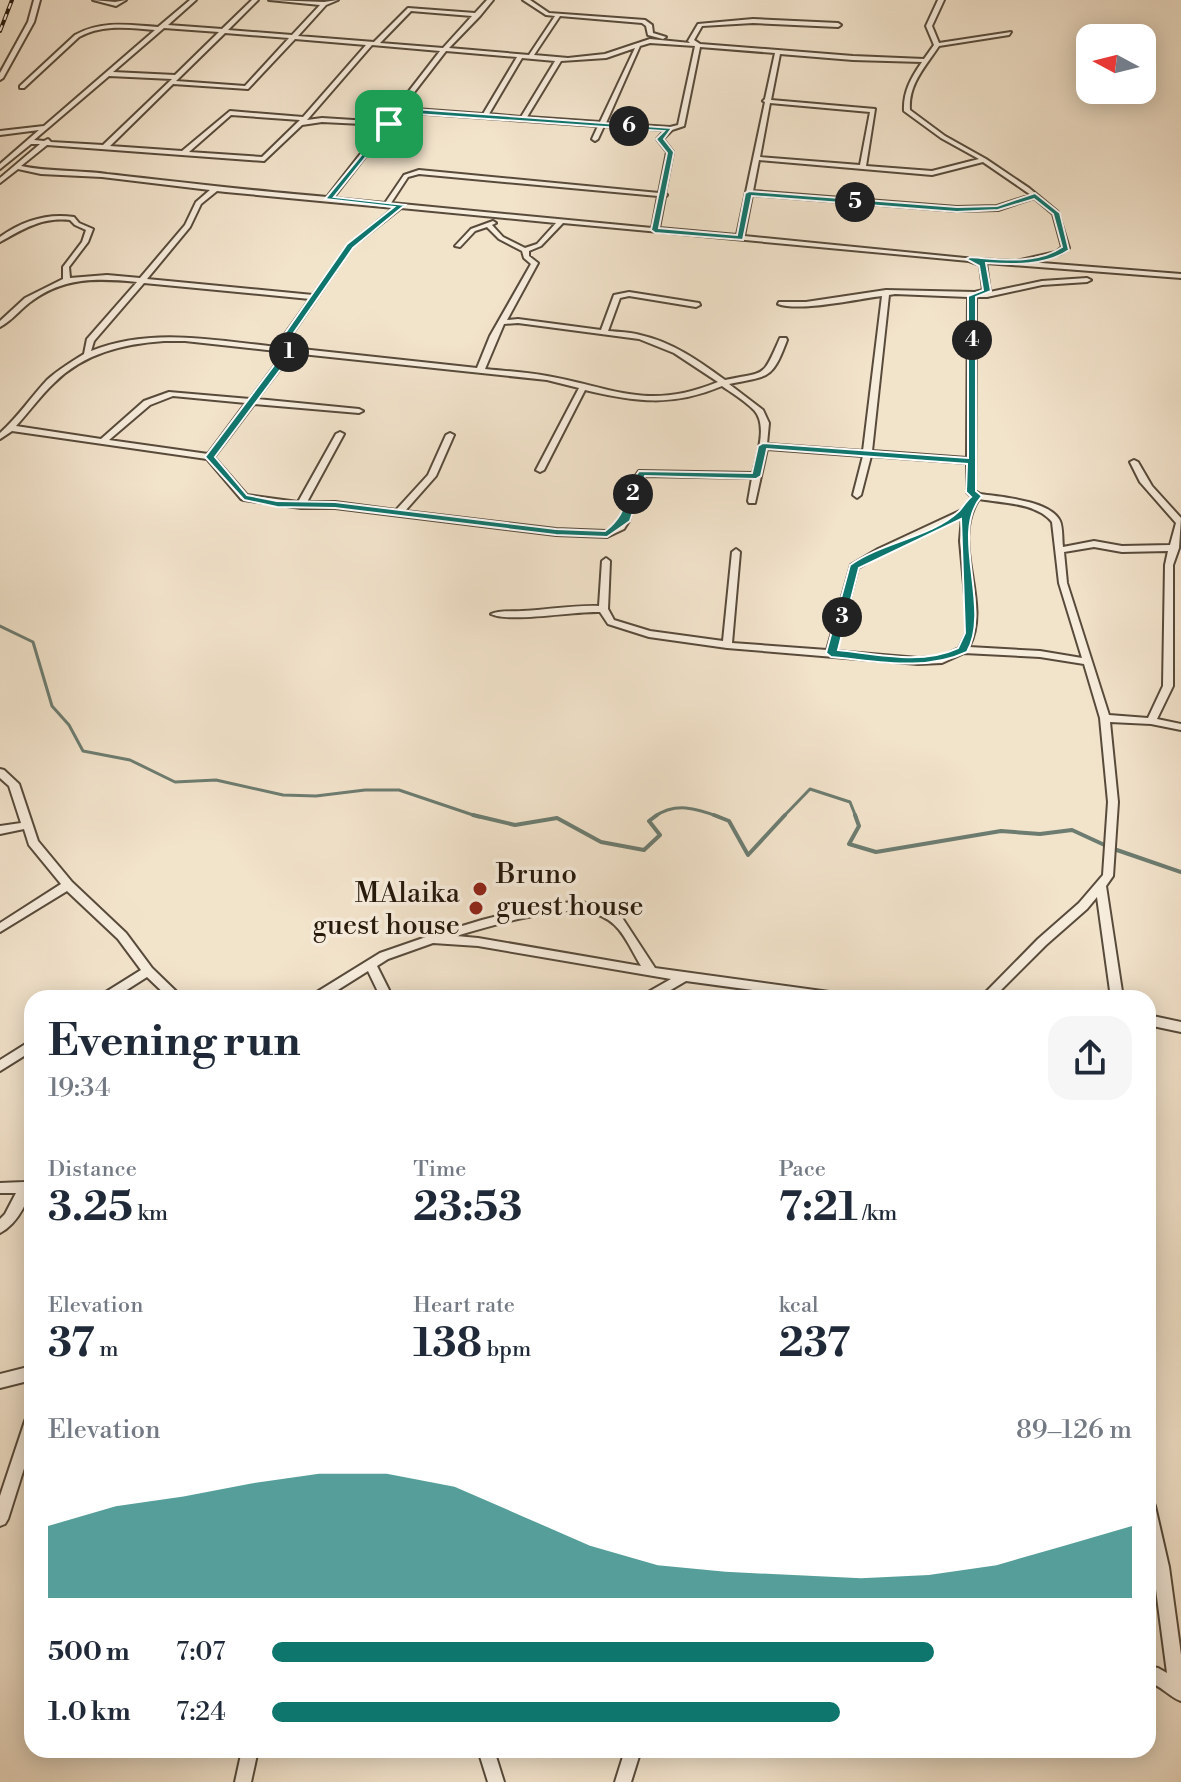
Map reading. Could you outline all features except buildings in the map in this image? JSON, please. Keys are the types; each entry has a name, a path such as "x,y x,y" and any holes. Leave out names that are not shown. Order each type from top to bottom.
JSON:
{"street":[{"path":"0,78 31,22 37,0"},
{"path":"96,0 116,4 123,0"},
{"path":"0,167 193,0"},
{"path":"106,146 255,0"},
{"path":"272,0 324,4 335,0"},
{"path":"329,199 443,51 490,0"},
{"path":"526,0 544,13 643,21 649,25 650,34 698,44"},
{"path":"937,45 929,26 941,0"},
{"path":"108,74 246,88 324,4"},
{"path":"32,142 264,159 371,45 410,9 478,15"},
{"path":"530,57 558,15"},
{"path":"691,41 700,25 708,23 753,21 838,25"},
{"path":"22,87 77,36 103,27 225,32 559,59 606,56 650,41 927,61"},
{"path":"1009,33 937,45 908,87 905,99 907,111 943,137 984,160 1056,213 1066,248 1058,253 1016,263"},
{"path":"400,110 670,129 681,126 698,44"},
{"path":"595,139 638,47"},
{"path":"740,238 778,52"},
{"path":"485,116 520,57"},
{"path":"523,119 559,59"},
{"path":"766,101 873,110 863,167"},
{"path":"184,153 230,113 302,121 389,124"},
{"path":"0,133 49,126"},
{"path":"655,230 670,152 660,139 670,129"},
{"path":"0,181 48,141"},
{"path":"755,158 932,173 984,160"},
{"path":"15,167 215,189 1181,276"},
{"path":"387,204 406,176 419,172 664,195"},
{"path":"87,353 90,341 188,226 198,203 215,189"},
{"path":"749,193 971,209 998,208 1035,196"},
{"path":"278,349 350,246 401,205"},
{"path":"458,246 473,230 512,216"},
{"path":"0,240 23,225 54,217 72,218 77,224 90,229 85,242 66,267 67,280"},
{"path":"488,225 501,238 525,250 539,245 561,221"},
{"path":"480,371 503,322 534,270 535,263 526,257 525,250"},
{"path":"970,259 983,264 987,291 972,296"},
{"path":"0,325 28,300 67,280 107,277 316,297"},
{"path":"782,304 806,304 886,292 972,296 1042,283 1087,280"},
{"path":"857,495 866,455 886,292"},
{"path":"604,332 617,297 629,294 696,305"},
{"path":"972,296 971,492 977,496 1030,505 1050,514 1056,522 1063,583 1105,718 1113,802 1108,876 1083,906 994,990"},
{"path":"503,322 640,337 677,351 724,382 759,410 765,423 752,501"},
{"path":"0,437 39,394 87,353 123,342 156,338 547,378 646,401 703,392 724,382 745,381 767,374 774,365 783,340"},
{"path":"210,457 290,350"},
{"path":"540,470 583,387"},
{"path":"103,441 147,403 172,394 359,411"},
{"path":"11,428 210,457 244,497 556,532 607,534 625,521 636,481 642,473 756,476"},
{"path":"301,505 340,434"},
{"path":"398,513 432,476 450,435"},
{"path":"763,446 972,461"},
{"path":"1134,462 1137,475 1171,507 1181,523 1169,565 1175,634 1168,686 1151,721"},
{"path":"963,650 971,633 965,525 968,505 977,496"},
{"path":"831,653 854,567 866,558 940,527 967,511"},
{"path":"1058,551 1094,544 1122,549 1175,548"},
{"path":"727,645 736,552"},
{"path":"606,561 603,609 611,622 634,630 727,645 918,661 942,660 963,650 1040,654 1087,662"},
{"path":"496,614 523,616 576,607 603,609"},
{"path":"1105,718 1151,721 1181,727"},
{"path":"0,772 14,784 33,842 68,885 122,936 148,971 168,990"},
{"path":"0,830 28,825"},
{"path":"0,928 68,885"},
{"path":"1100,886 1115,990"},
{"path":"329,990 412,944 485,921 564,907 600,909 617,920 651,972"},
{"path":"433,939 478,942 651,972 783,990"},
{"path":"371,965 383,990"},
{"path":"118,990 148,971"},
{"path":"661,990 685,977"},
{"path":"1156,1022 1181,1027"},
{"path":"0,1066 24,1050"},
{"path":"0,1188 24,1186"},
{"path":"0,1227 10,1218 24,1194"},
{"path":"0,1381 24,1375"},
{"path":"0,1519 24,1446"},
{"path":"1156,1544 1179,1693"},
{"path":"1156,1676 1179,1693"},
{"path":"243,1782 248,1758"},
{"path":"488,1758 496,1782"},
{"path":"623,1782 630,1758"}],"waterway":[{"path":"0,626 33,642 52,706 69,725 83,751 130,760 175,782 216,780 283,795 316,796 365,790 399,790 473,815"},
{"path":"783,817 810,789 850,802 856,817"},
{"path":"656,816 670,809 686,808 719,817"},
{"path":"473,815 515,825 557,818 601,842 644,850 660,835 649,821 656,816"},
{"path":"473,815 479,817"},
{"path":"714,815 719,817"},
{"path":"719,817 729,821 748,855 785,815"},
{"path":"855,815 859,826 849,844 876,852 1001,831 1040,834 1072,830 1111,848 1181,872"}],"railway":[{"path":"0,31 12,0"}],"place":[{"name":"Bruno guest house","path":"480,889"},
{"name":"MAlaika guest house","path":"476,908"}],"route":[{"path":"389,124 329,199 401,205 350,246 278,349 290,350 240,421 210,457 244,497 277,504 335,505 511,524 556,532 607,534 621,527 625,521 636,481 642,473 721,478 756,476 763,446 972,461 971,492 977,496 968,505 967,511 940,527 866,558 854,567 839,633 831,653 918,661 942,660 963,650 971,633 965,525 968,505 977,496 971,492 973,469 972,296 987,291 983,264 970,259 1016,263 1058,253 1066,248 1056,213 1035,196 998,208 957,209 749,193 740,238 655,230 670,152 660,139 670,129 400,110 389,124"}]}
